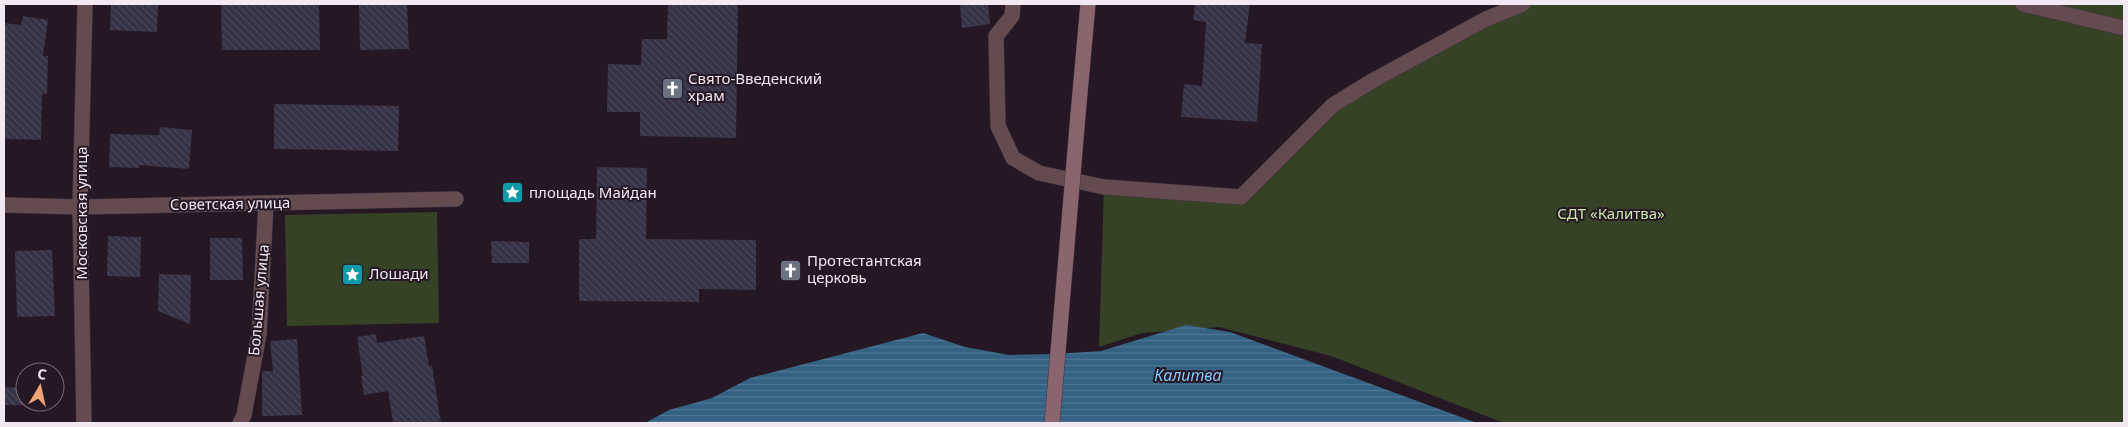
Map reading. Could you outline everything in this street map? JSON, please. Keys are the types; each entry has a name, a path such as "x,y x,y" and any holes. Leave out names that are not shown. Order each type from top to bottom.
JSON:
{"main road":[{"path":"1052,423 1088,4"}],"street":[{"name":"Московская улица","path":"84,423 80,207 85,4"},
{"path":"1013,4 1012,16 996,36 998,126 1014,158 1039,173 1104,187 1241,197 1333,105 1372,81 1486,18 1523,4"},
{"path":"2023,4 2124,28"},
{"name":"Советская улица","path":"4,205 80,207 456,200"},
{"name":"Большая улица","path":"240,423 244,414 259,334 266,204"}],"green space":[{"name":"СДТ «Калитва»","path":"1524,4 2124,4 2124,423 1504,423 1331,356 1219,327 1142,333 1099,347 1104,187 1241,197 1325,110"},
{"path":"437,212 439,323 287,326 285,215"}],"water":[{"name":"Калитва","path":"1186,325 1230,332 1477,423 645,423 669,410 712,398 750,378 923,333 965,347 1009,355 1055,354 1101,351"}],"building":[{"path":"111,4 158,4 157,32 110,30"},
{"path":"221,4 319,4 320,50 222,50"},
{"path":"359,4 407,4 409,49 360,50"},
{"name":"Свято-Введенский храм","path":"668,4 738,4 736,138 640,136 640,112 607,112 608,64 641,65 642,39 667,39"},
{"path":"960,4 988,4 990,24 962,28"},
{"path":"1195,4 1250,4 1245,43 1262,44 1257,122 1181,117 1184,84 1202,86 1206,22 1193,20"},
{"path":"23,16 48,20 43,56 48,56 47,94 42,94 41,140 4,139 4,23 21,25"},
{"path":"274,104 399,106 398,151 274,149"},
{"path":"160,127 192,130 189,169 139,165 139,168 109,167 110,134 159,135"},
{"path":"597,167 647,168 646,239 756,240 756,290 699,289 699,302 579,301 579,239 596,239"},
{"path":"108,236 141,237 140,277 107,276"},
{"path":"210,238 242,238 243,280 210,280"},
{"path":"491,241 529,242 529,263 492,263"},
{"path":"52,250 55,316 17,317 15,251"},
{"path":"159,274 191,275 190,324 158,311"},
{"path":"376,334 377,343 424,336 429,366 432,365 441,423 393,423 388,391 364,395 357,337"},
{"path":"297,339 302,415 262,416 262,371 273,371 270,341"},
{"path":"4,387 15,388 15,405 4,405"}],"place":[{"name":"Свято-Введенский храм","path":"672,88"},
{"name":"площадь Майдан","path":"513,193"},
{"name":"Протестантская церковь","path":"791,270"},
{"name":"Лошади","path":"353,274"}]}
